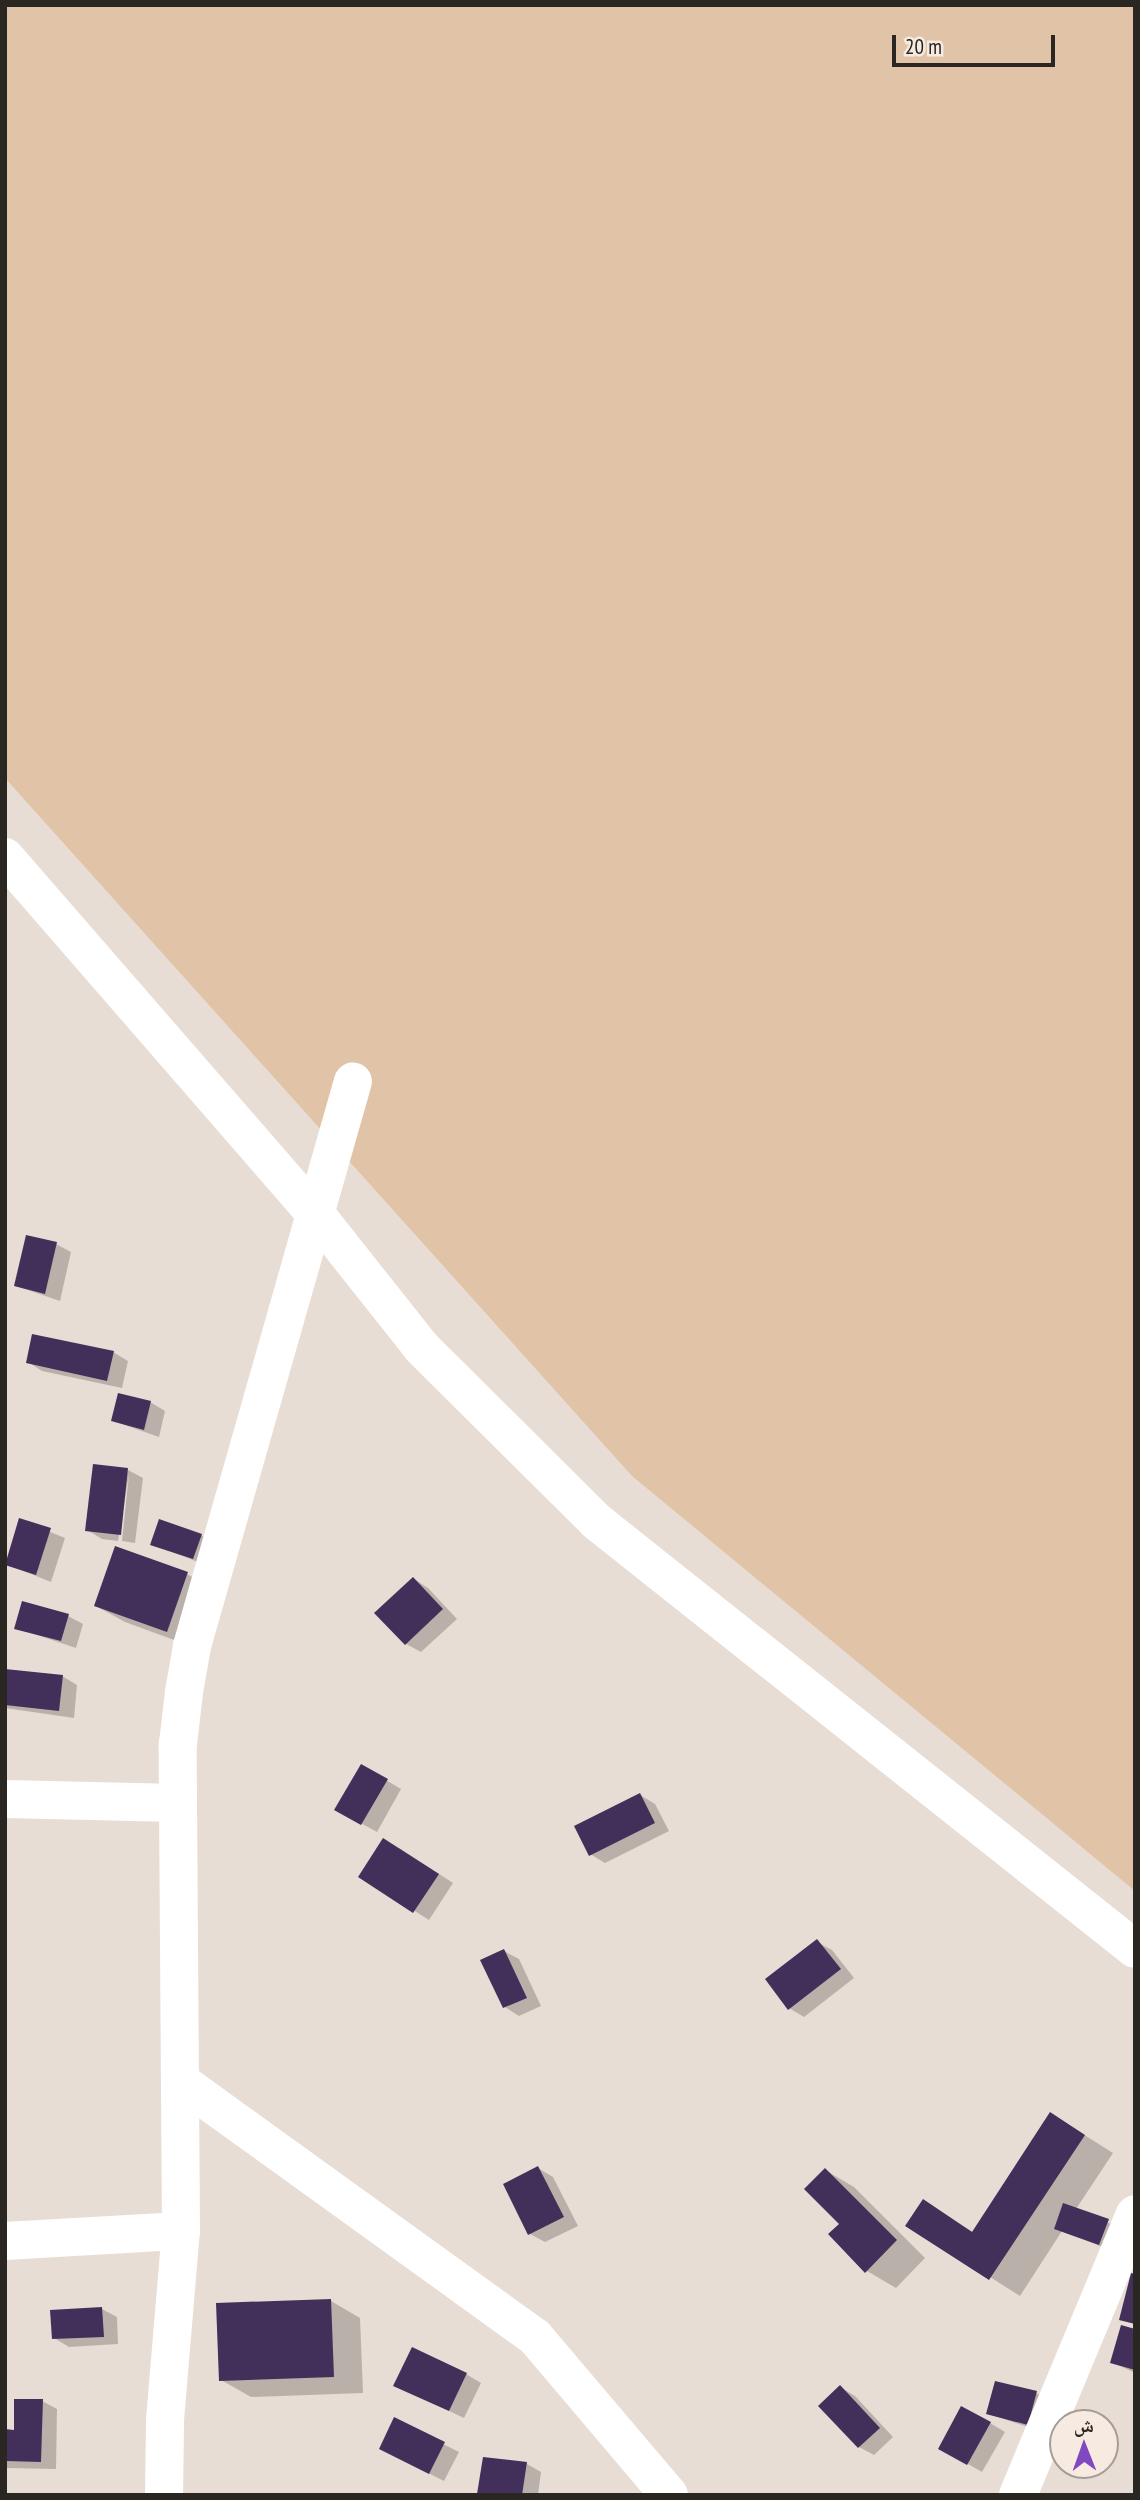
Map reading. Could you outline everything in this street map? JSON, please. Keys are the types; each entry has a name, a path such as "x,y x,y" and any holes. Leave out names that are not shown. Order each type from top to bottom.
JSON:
{"street":[{"path":"5,857 315,1213 422,1348 596,1521 1135,1949"},
{"path":"164,2495 165,2420 181,2231 178,1744 192,1646 353,1081"},
{"path":"5,1799 178,1803"},
{"path":"180,2081 535,2337 669,2495"},
{"path":"1018,2495 1135,2214"},
{"path":"5,2241 181,2231"}],"shaded area":[{"path":"5,5 1135,5 1135,1891 632,1476 5,778"}],"building":[{"path":"26,1235 57,1242 45,1294 14,1286"},
{"path":"32,1334 114,1351 107,1381 26,1363"},
{"path":"118,1393 151,1401 144,1430 111,1421"},
{"path":"93,1464 128,1468 121,1535 85,1531"},
{"path":"19,1518 51,1528 36,1575 5,1565"},
{"path":"159,1519 202,1534 193,1559 150,1545"},
{"path":"115,1546 188,1572 167,1632 94,1606"},
{"path":"413,1577 443,1609 405,1645 374,1613"},
{"path":"22,1601 69,1614 61,1641 14,1629"},
{"path":"5,1669 63,1675 59,1711 5,1705"},
{"path":"361,1764 388,1779 361,1825 334,1810"},
{"path":"640,1793 655,1823 589,1856 574,1826"},
{"path":"383,1838 439,1874 413,1913 358,1877"},
{"path":"817,1939 841,1969 788,2010 765,1979"},
{"path":"504,1949 527,1998 503,2008 480,1960"},
{"path":"1050,2112 1085,2135 989,2280 905,2226 923,2199 972,2232"},
{"path":"538,2166 564,2217 528,2235 503,2184"},
{"path":"825,2168 897,2240 865,2273 828,2234 839,2224 804,2189"},
{"path":"1063,2203 1109,2219 1099,2245 1054,2229"},
{"path":"1131,2273 1135,2274 1135,2324 1119,2320"},
{"path":"331,2299 334,2377 219,2381 216,2303"},
{"path":"102,2307 104,2337 52,2339 50,2310"},
{"path":"1121,2325 1135,2329 1135,2370 1110,2363"},
{"path":"412,2347 467,2373 449,2411 393,2386"},
{"path":"995,2381 1037,2391 1028,2425 986,2414"},
{"path":"840,2385 880,2428 858,2448 818,2406"},
{"path":"14,2399 43,2399 41,2462 5,2461 5,2429 14,2430"},
{"path":"961,2406 991,2422 967,2465 938,2449"},
{"path":"394,2417 445,2442 429,2474 379,2449"},
{"path":"483,2457 527,2462 522,2495 477,2494"}]}
